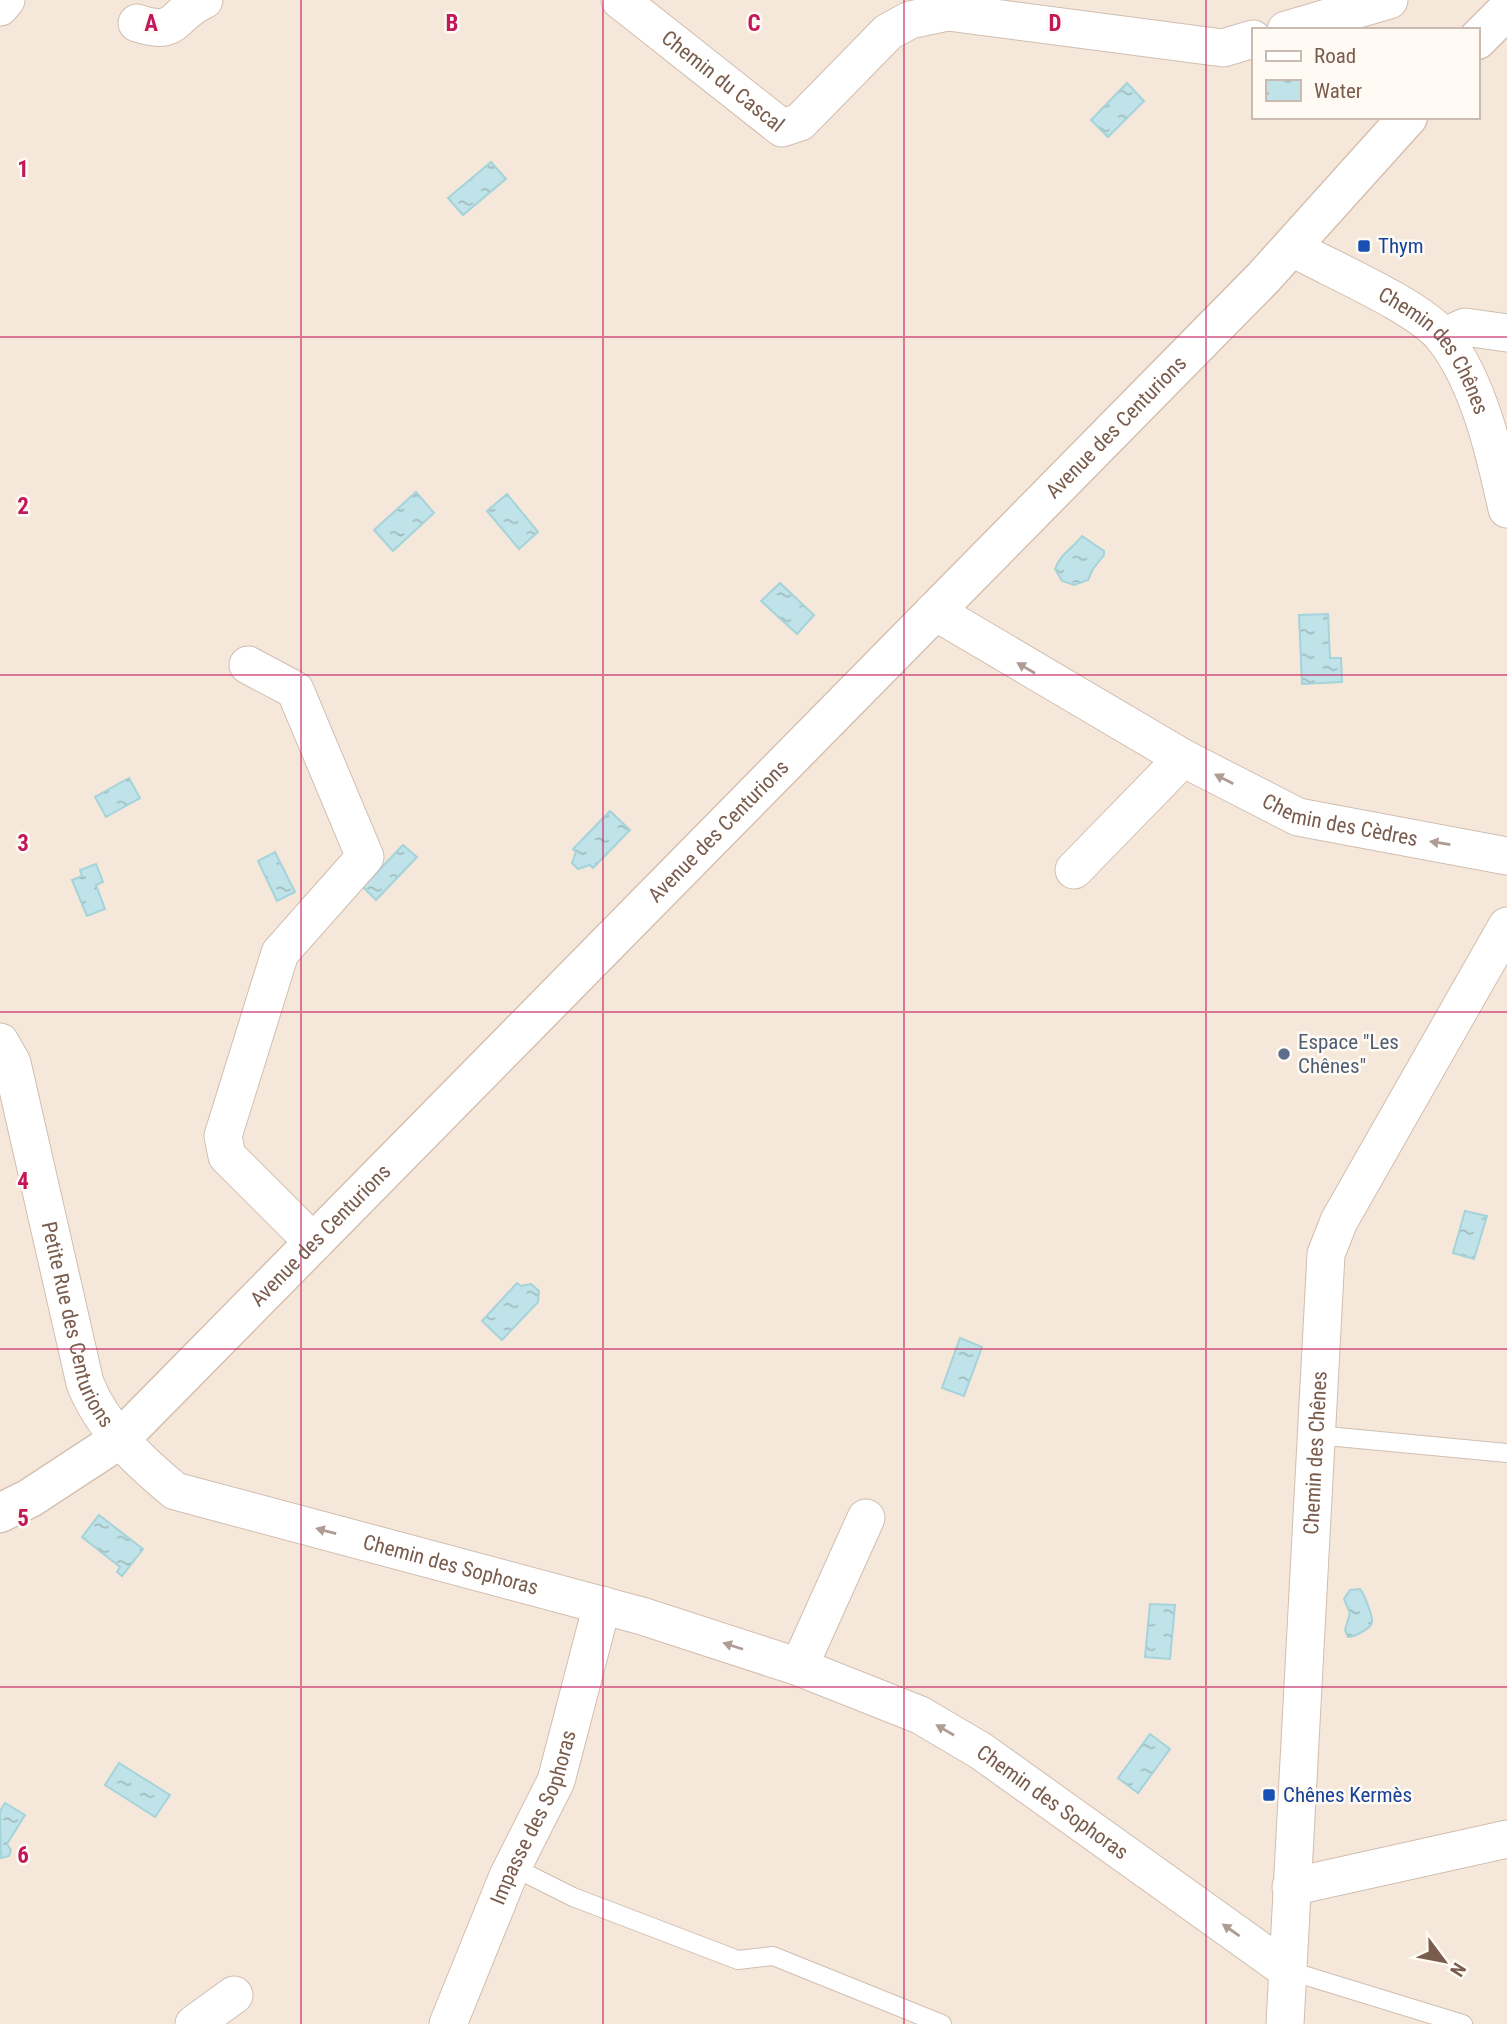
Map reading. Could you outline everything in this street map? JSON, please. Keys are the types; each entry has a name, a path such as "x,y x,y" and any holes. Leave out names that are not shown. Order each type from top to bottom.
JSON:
{"street":[{"path":"0,8 6,0"},
{"path":"137,23 158,30 171,26 190,6 204,0"},
{"name":"Chemin du Cascal","path":"620,0 782,128 800,122 888,32 910,20 948,12 1223,48 1252,39"},
{"path":"1293,28 1390,0"},
{"path":"1479,38 1507,10"},
{"name":"Avenue des Centurions","path":"0,1513 30,1498 120,1439 1291,247 1406,119"},
{"name":"Chemin des Chênes","path":"1291,247 1407,309 1443,337 1476,399 1499,469 1507,509"},
{"path":"1443,337 1465,327 1507,333"},
{"name":"Chemin des Cèdres","path":"934,611 1183,758 1298,817 1507,856"},
{"path":"248,665 295,690 365,857 280,953 223,1136 227,1156 314,1243"},
{"path":"1074,870 1183,758"},
{"name":"Chemin des Chênes","path":"1285,2024 1326,1254 1339,1221 1507,926"},
{"name":"Petite Rue des Centurions","path":"0,1042 12,1063 21,1099 85,1383 93,1406 120,1439"},
{"name":"Chemin des Sophoras","path":"120,1439 175,1491 601,1605 799,1667 920,1715 981,1751 1287,1970"},
{"path":"799,1667 866,1518"},
{"name":"Impasse des Sophoras","path":"448,2024 513,1867 556,1781 601,1605"},
{"path":"1292,1887 1507,1839"},
{"path":"194,2024 234,1996"}],"lane":[{"path":"1316,1435 1507,1453"},
{"path":"513,1867 573,1897 738,1960 773,1956 942,2024"},
{"path":"1287,1970 1463,2024"}],"shaded area":[{"path":"0,0 1507,0 1507,2024 0,2024"}],"water":[{"path":"1127,83 1144,101 1108,137 1091,120"},
{"path":"491,162 506,179 463,215 448,198"},
{"path":"416,492 434,513 393,551 374,530"},
{"path":"507,494 538,532 519,549 487,511"},
{"path":"1082,536 1104,551 1104,555 1088,580 1074,585 1062,581 1055,569 1063,555"},
{"path":"780,583 814,615 797,634 761,601"},
{"path":"1328,614 1330,658 1341,658 1342,682 1302,684 1299,615"},
{"path":"129,778 140,798 106,817 95,797"},
{"path":"610,811 630,830 593,868 590,865 578,869 572,863 576,852 573,849"},
{"path":"403,845 417,857 376,900 363,887"},
{"path":"275,852 295,892 277,901 258,861"},
{"path":"96,864 103,882 96,885 105,909 87,916 72,880 82,876 80,870"},
{"path":"1465,1211 1487,1216 1474,1259 1453,1253"},
{"path":"517,1283 521,1286 531,1284 539,1291 538,1302 502,1340 482,1321"},
{"path":"960,1338 982,1347 964,1396 942,1388"},
{"path":"99,1515 143,1549 122,1576 117,1572 120,1567 82,1537"},
{"path":"1360,1589 1372,1622 1362,1632 1348,1637 1345,1630 1350,1613 1344,1599 1350,1590"},
{"path":"1150,1604 1175,1605 1170,1659 1145,1657"},
{"path":"1150,1734 1170,1749 1138,1793 1118,1778"},
{"path":"119,1763 170,1795 155,1817 105,1785"},
{"path":"5,1803 25,1815 7,1844 11,1850 9,1856 1,1858 0,1811"}],"place":[{"name":"Thym","path":"1364,246"},
{"name":"Espace \"Les Chênes\"","path":"1284,1054"},
{"name":"Chênes Kermès","path":"1269,1795"}]}
